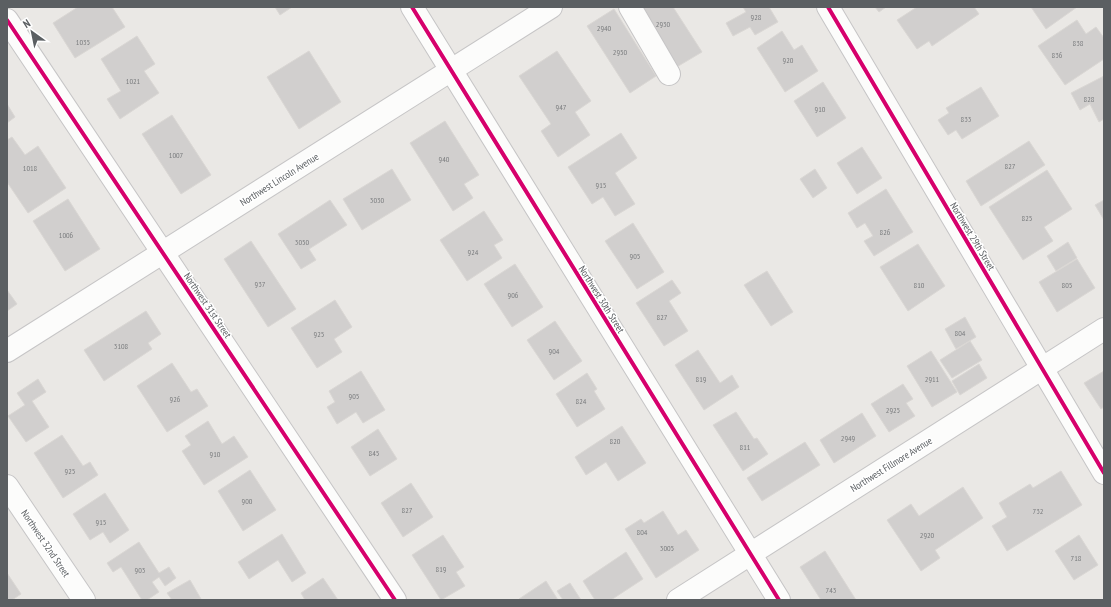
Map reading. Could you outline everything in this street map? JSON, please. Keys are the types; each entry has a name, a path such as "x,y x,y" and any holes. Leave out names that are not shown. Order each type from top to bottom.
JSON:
{"street":[{"name":"Northwest 30th Street","path":"412,7 780,600"},
{"name":"Northwest Lincoln Avenue","path":"7,351 551,7"},
{"path":"630,7 669,74"},
{"name":"Northwest 29th Street","path":"828,7 1104,473"},
{"name":"Northwest 31st Street","path":"7,20 395,600"},
{"name":"Northwest Fillmore Avenue","path":"678,600 1104,329"},
{"name":"Northwest 32nd Street","path":"7,486 84,600"}],"building":[{"path":"78,7 112,7 125,27 75,58 53,23"},
{"path":"275,7 292,7 280,15"},
{"path":"636,7 673,7 702,52 675,68"},
{"path":"743,7 769,7 778,22 755,35 750,27 733,36 726,23 746,12"},
{"path":"875,7 886,7 879,12"},
{"path":"917,7 974,7 979,14 932,46 929,41 917,49 897,20"},
{"path":"1031,7 1077,7 1046,29"},
{"path":"614,9 656,76 630,93 587,26"},
{"path":"1077,20 1086,34 1096,27 1104,38 1104,59 1065,85 1038,46"},
{"path":"782,31 794,50 802,45 818,71 785,92 757,48"},
{"path":"137,36 155,64 144,71 159,93 120,119 107,99 121,91 101,59"},
{"path":"309,51 341,102 299,129 267,77"},
{"path":"557,51 591,101 575,112 590,135 558,157 541,131 551,124 519,76"},
{"path":"1104,76 1104,119 1099,122 1090,104 1080,110 1071,93"},
{"path":"823,82 846,118 817,137 794,101"},
{"path":"981,87 999,116 962,139 956,130 948,135 938,120 949,113 946,108"},
{"path":"7,104 15,117 7,123"},
{"path":"172,115 211,175 181,194 142,134"},
{"path":"445,121 479,175 464,184 473,198 453,211 410,143"},
{"path":"621,133 637,158 615,173 635,204 615,216 603,197 592,204 568,167"},
{"path":"12,137 25,155 38,146 66,188 28,213 7,182 7,140"},
{"path":"1029,141 1045,165 981,206 966,181"},
{"path":"862,147 882,178 857,194 837,163"},
{"path":"392,169 411,200 362,230 343,199"},
{"path":"815,169 827,188 813,198 800,179"},
{"path":"1047,170 1072,209 1044,227 1053,241 1023,260 989,207"},
{"path":"886,189 913,232 874,256 864,241 873,236 865,223 857,228 848,213"},
{"path":"68,199 100,249 65,271 33,221"},
{"path":"330,200 347,225 309,249 316,260 301,269 278,234"},
{"path":"1104,200 1104,220 1095,205"},
{"path":"484,211 503,240 494,245 502,258 467,281 440,240"},
{"path":"633,223 664,272 637,289 605,241"},
{"path":"251,241 296,309 268,327 224,259"},
{"path":"1068,242 1077,258 1056,271 1047,256"},
{"path":"918,244 945,286 908,311 880,267"},
{"path":"1077,259 1095,288 1057,312 1039,282"},
{"path":"515,264 543,307 512,327 484,284"},
{"path":"767,271 793,312 771,326 744,285"},
{"path":"672,280 681,293 669,301 688,331 664,346 636,303"},
{"path":"7,290 17,304 7,311"},
{"path":"335,300 352,327 334,339 342,352 317,368 291,328"},
{"path":"146,311 161,334 148,343 152,349 104,381 84,350"},
{"path":"965,317 976,337 956,349 945,329"},
{"path":"555,321 582,361 554,380 527,340"},
{"path":"970,341 982,360 952,378 940,360"},
{"path":"698,350 720,383 732,375 739,387 704,410 675,365"},
{"path":"931,351 957,392 932,407 907,366"},
{"path":"172,363 191,392 197,389 208,406 167,432 137,386"},
{"path":"979,364 987,378 960,395 952,381"},
{"path":"361,371 385,410 363,423 356,412 337,424 327,407 335,402 329,391"},
{"path":"1104,371 1104,407 1101,409 1084,383"},
{"path":"587,373 597,389 594,391 605,409 577,427 556,394"},
{"path":"38,379 46,392 32,401 49,427 26,442 8,416 25,405 17,393"},
{"path":"903,384 913,399 906,403 915,416 889,432 871,404"},
{"path":"736,412 754,439 757,438 768,454 743,471 713,425"},
{"path":"862,413 876,436 834,463 820,440"},
{"path":"208,421 222,444 234,436 248,457 204,485 182,451 191,445 185,436"},
{"path":"622,426 646,463 618,481 606,462 586,475 575,457"},
{"path":"378,429 397,459 370,476 351,447"},
{"path":"62,435 83,466 90,462 98,475 63,498 34,453"},
{"path":"805,442 820,465 762,501 747,478"},
{"path":"250,470 276,510 243,531 218,491"},
{"path":"1061,471 1082,505 1007,551 992,526 1007,517 999,503 1030,484 1033,488"},
{"path":"411,483 433,517 403,537 381,503"},
{"path":"963,487 983,518 935,550 940,558 921,571 887,520 911,504 919,516"},
{"path":"105,493 129,530 110,543 103,532 90,540 73,514"},
{"path":"663,511 678,535 686,530 699,550 656,578 625,529 641,519 644,523"},
{"path":"282,534 306,573 292,582 278,560 249,579 238,562"},
{"path":"443,535 464,567 456,572 465,586 441,600 412,555"},
{"path":"1079,535 1098,565 1074,580 1055,551"},
{"path":"139,542 159,573 169,567 176,578 165,586 159,577 152,582 159,592 147,600 142,600 121,567 113,572 107,563"},
{"path":"825,551 856,600 821,600 800,567"},
{"path":"626,552 643,579 611,600 595,600 583,581"},
{"path":"7,573 21,594 12,600 7,600"},
{"path":"323,578 338,600 305,600 301,593"},
{"path":"190,580 201,599 172,600 167,593"},
{"path":"546,581 558,600 519,600 519,599"},
{"path":"570,583 581,600 563,600 557,591"}],"cycle path":[{"path":"412,7 779,600"},
{"path":"828,7 1104,473"},
{"path":"7,20 395,600"}]}
